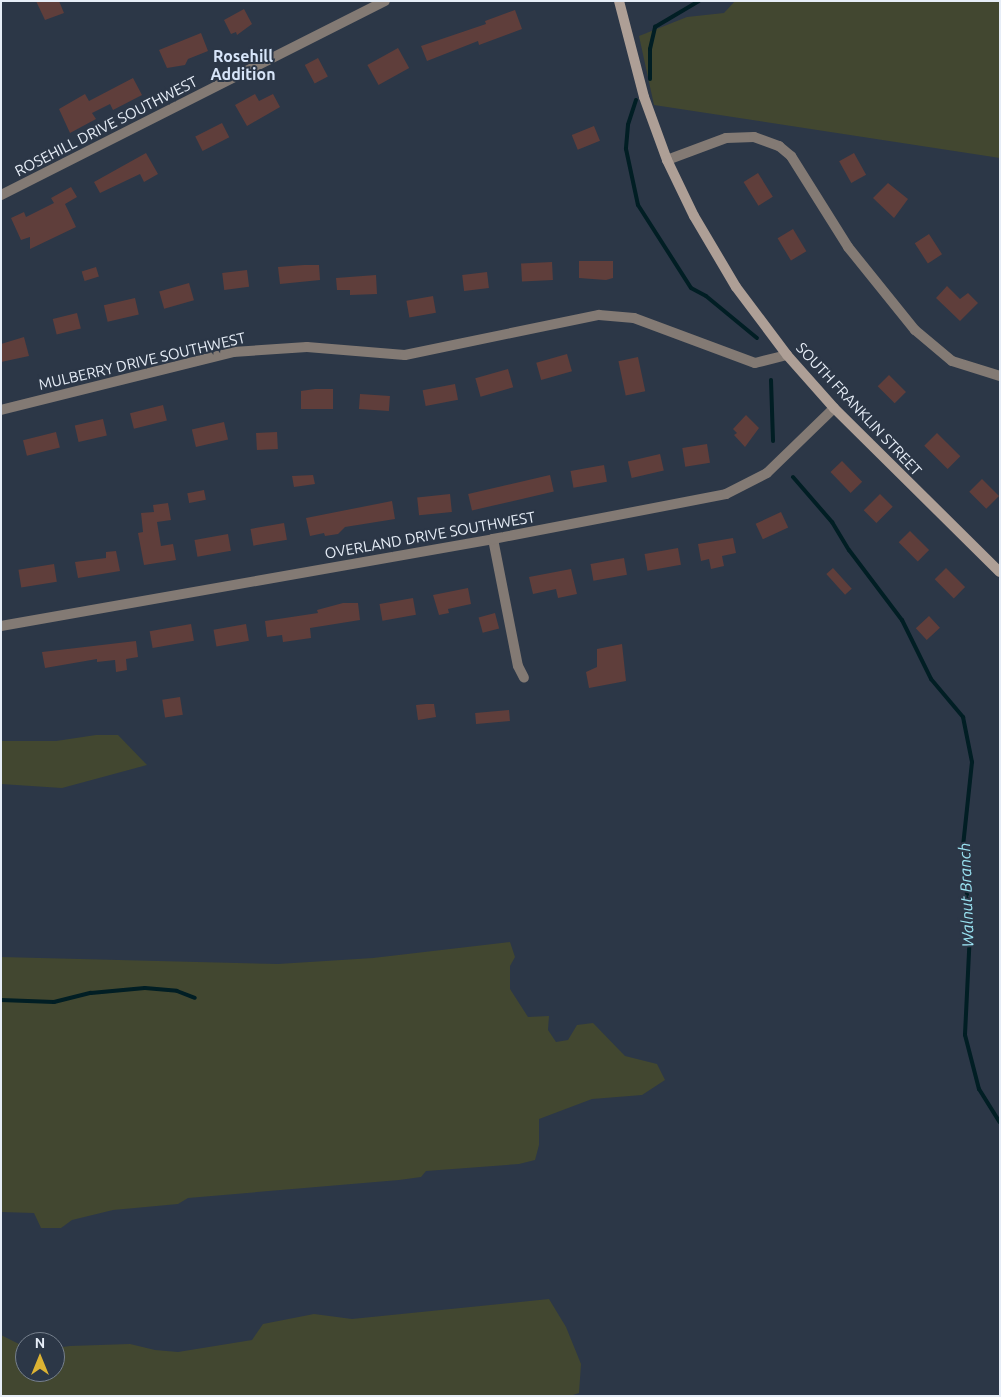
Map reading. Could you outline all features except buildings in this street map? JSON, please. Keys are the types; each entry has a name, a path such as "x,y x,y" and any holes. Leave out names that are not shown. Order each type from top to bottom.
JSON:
{"main road":[{"name":"SOUTH FRANKLIN STREET","path":"619,1 644,97 667,160 694,216 736,287 787,355 834,408 1000,572"}],"street":[{"name":"ROSEHILL DRIVE SOUTHWEST","path":"1,195 385,1"},
{"path":"667,160 726,138 754,137 779,146 791,156 848,247 915,330 952,361 1000,376"},
{"name":"MULBERRY DRIVE SOUTHWEST","path":"1,410 233,352 308,347 405,355 599,316 634,318 755,363 787,355"},
{"name":"OVERLAND DRIVE SOUTHWEST","path":"1,626 493,539 726,494 767,473 834,408"},
{"path":"493,539 518,666 524,678"}],"green space":[{"path":"735,1 1000,1 1000,158 654,105 639,36 687,17 724,13"},
{"path":"96,735 118,735 147,765 62,788 1,784 1,741 56,741"},
{"path":"510,942 515,957 510,966 510,989 528,1017 549,1016 548,1030 556,1042 568,1040 577,1025 593,1023 625,1056 657,1064 665,1080 642,1095 592,1099 539,1119 539,1145 535,1160 519,1164 426,1171 421,1177 399,1180 188,1198 178,1204 113,1210 72,1220 61,1228 41,1228 34,1213 1,1212 1,957 278,964 373,958"},
{"path":"549,1299 566,1327 581,1364 579,1393 570,1396 1,1396 1,1335 15,1342 15,1382 65,1382 65,1347 130,1344 155,1350 178,1352 252,1340 263,1324 314,1314 352,1319"}],"waterway":[{"name":"Walnut Branch","path":"650,79 650,49 655,27 699,1"},
{"name":"Walnut Branch","path":"636,100 628,125 626,149 638,205 691,288 706,296 757,338"},
{"name":"Walnut Branch","path":"771,380 773,441"},
{"name":"Walnut Branch","path":"793,477 832,522 849,550 902,620 931,679 963,717 972,762 963,846 970,932 965,1035 979,1089 1000,1122"},
{"path":"1,1000 54,1002 91,993 145,988 177,991 195,998"}],"district":[{"name":"Rosehill Addition","path":"243,65"}]}
